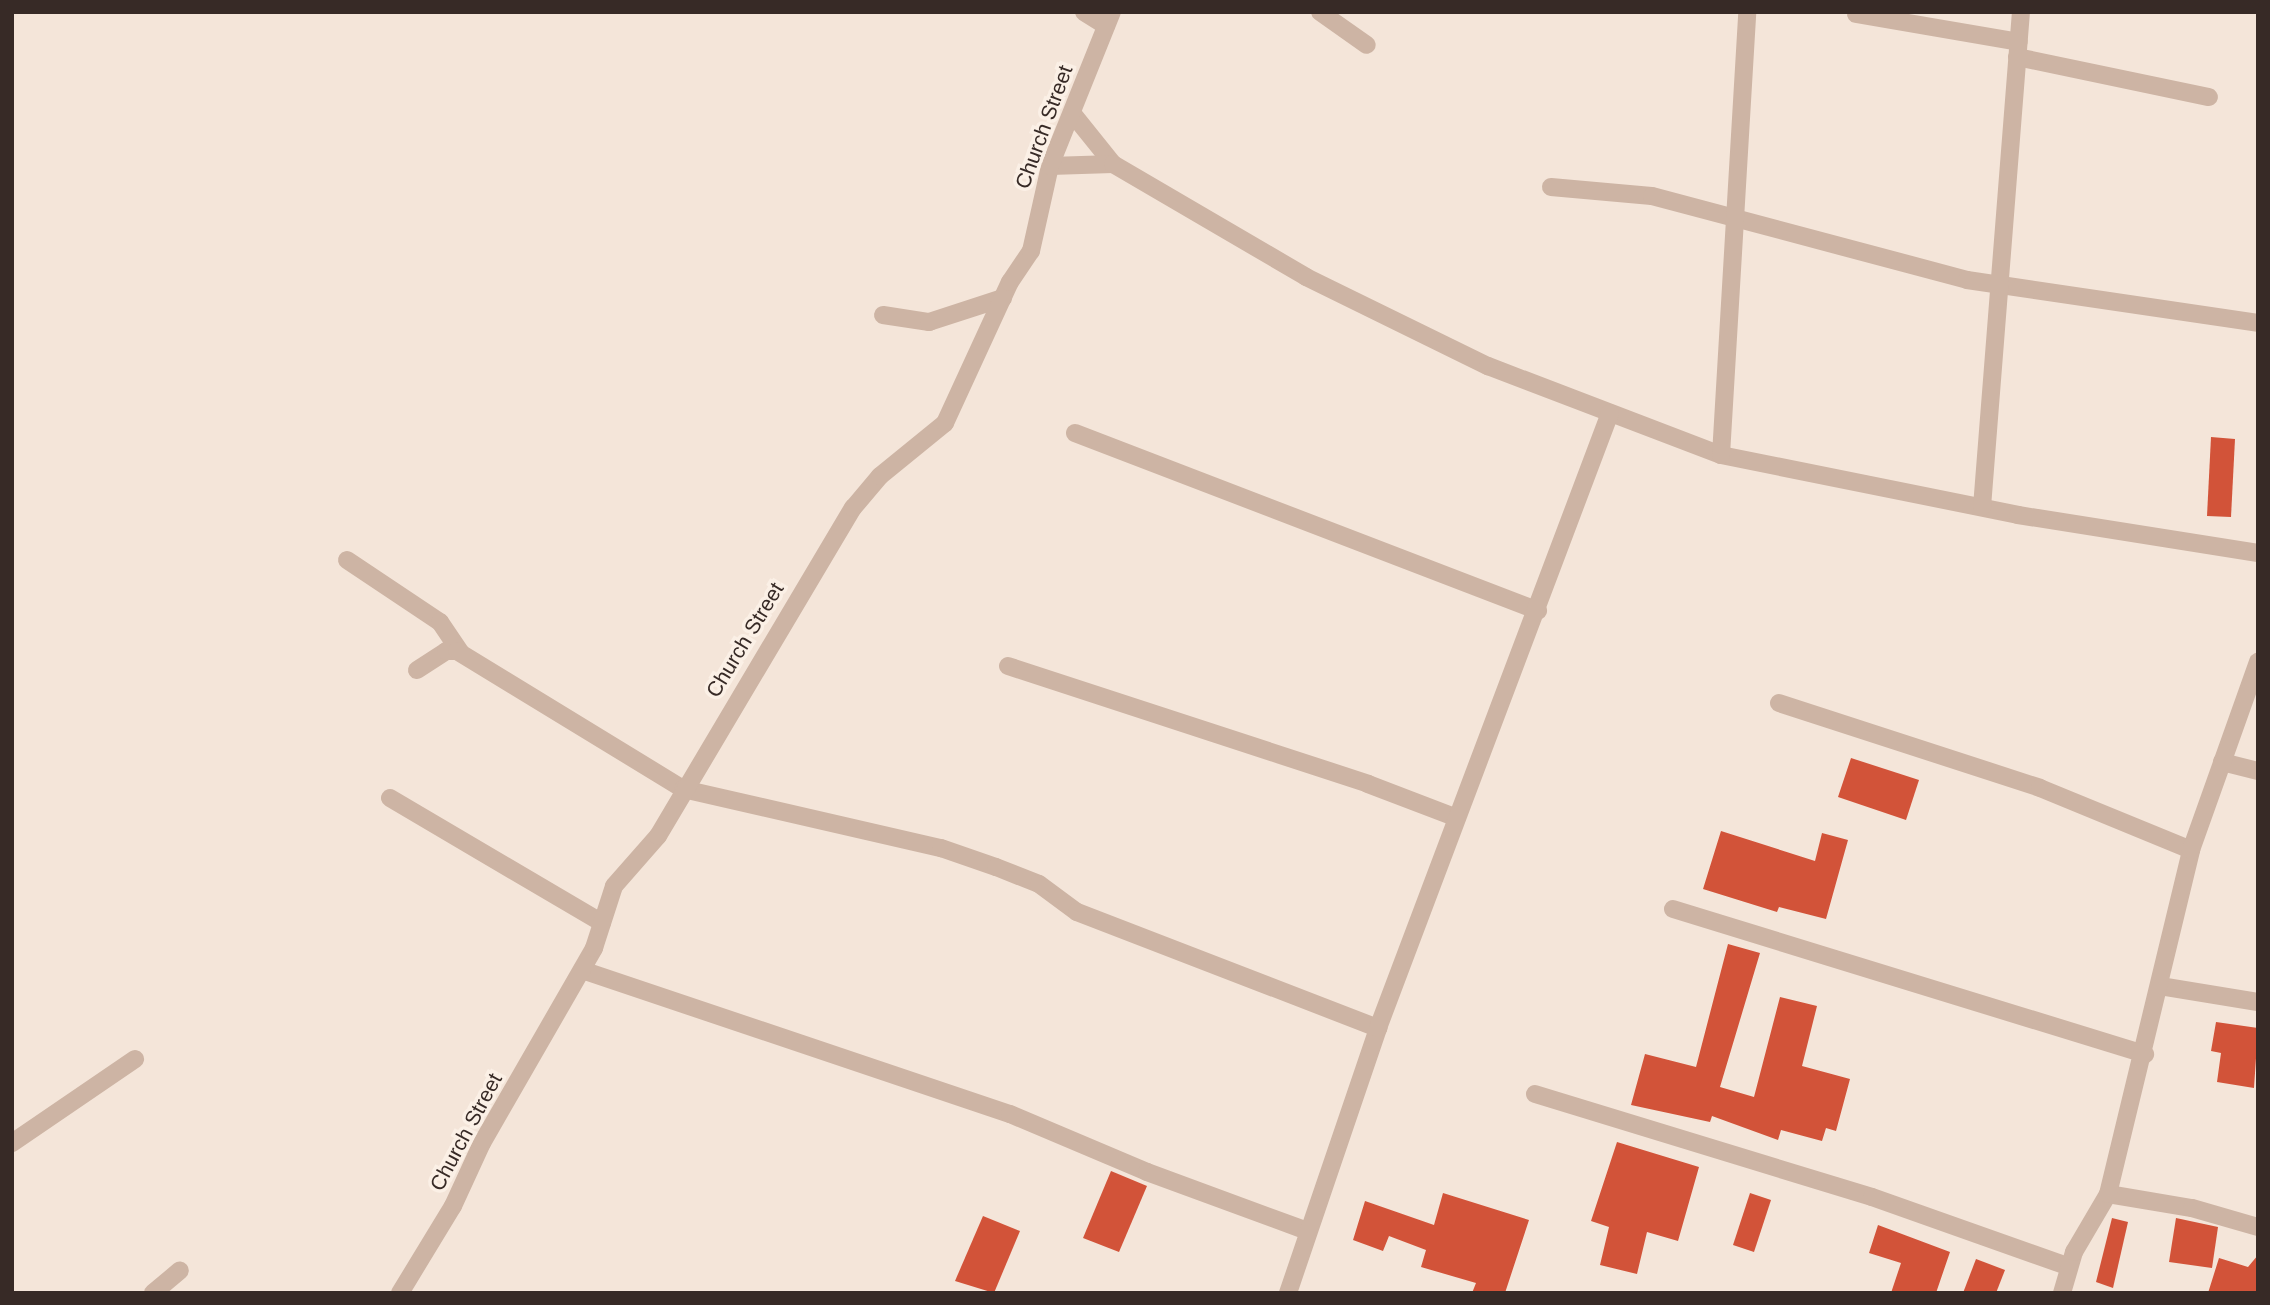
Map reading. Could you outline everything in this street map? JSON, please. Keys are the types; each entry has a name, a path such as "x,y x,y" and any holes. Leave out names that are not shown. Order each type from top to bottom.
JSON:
{"street":[{"path":"1084,12 1109,19"},
{"path":"1320,12 1367,45"},
{"path":"1721,455 1746,12"},
{"path":"1982,507 2003,287 2021,12"},
{"path":"1856,14 2209,97"},
{"name":"Church Street","path":"400,1293 453,1206 482,1143 582,970 614,886 658,835 852,508 880,476 945,423 1003,298 1031,251 1050,166 1109,19"},
{"path":"1072,113 1114,164 1306,277 1488,366 1721,455 1982,507 2258,553"},
{"path":"1050,166 1114,164"},
{"path":"1550,187 1653,196 1891,264 2003,287 2258,323"},
{"path":"883,315 929,322 1003,298"},
{"path":"1288,1293 1378,1028 1538,611 1610,413"},
{"path":"1075,433 1538,611"},
{"path":"347,560 440,622 460,652 684,789 941,848 1039,884 1077,912 1378,1028"},
{"path":"417,670 446,652 460,652"},
{"path":"2062,1293 2067,1266 2108,1194 2144,1054 2191,850 2258,662"},
{"path":"1008,666 1368,784 1457,818"},
{"path":"1779,703 2040,788 2191,850"},
{"path":"2222,762 2258,771"},
{"path":"390,798 602,923"},
{"path":"1673,909 2144,1054"},
{"path":"582,970 1010,1114 1147,1172 1307,1231"},
{"path":"2160,986 2258,1002"},
{"path":"12,1143 135,1059"},
{"path":"1535,1094 1872,1197 2067,1266"},
{"path":"2108,1194 2192,1208 2258,1227"},
{"path":"153,1293 180,1270"}],"building":[{"path":"2211,437 2235,439 2231,517 2207,516"},
{"path":"1851,758 1919,780 1906,820 1838,797"},
{"path":"1721,831 1815,861 1822,833 1848,840 1826,919 1779,907 1777,912 1703,889"},
{"path":"1728,944 1760,953 1720,1087 1754,1097 1780,997 1817,1006 1802,1066 1850,1079 1836,1131 1826,1128 1822,1141 1781,1130 1778,1140 1712,1116 1710,1122 1631,1105 1645,1054 1696,1067"},
{"path":"2216,1022 2258,1028 2254,1088 2217,1082 2221,1053 2211,1051"},
{"path":"1617,1142 1699,1167 1678,1241 1647,1232 1637,1274 1600,1265 1609,1227 1591,1221"},
{"path":"1111,1171 1147,1186 1119,1252 1083,1238"},
{"path":"1443,1193 1529,1220 1505,1293 1472,1293 1476,1283 1421,1267 1426,1250 1389,1236 1383,1251 1353,1240 1365,1201 1434,1225"},
{"path":"1750,1193 1771,1200 1754,1252 1733,1245"},
{"path":"983,1216 1020,1231 994,1293 955,1281"},
{"path":"2112,1218 2128,1222 2113,1288 2096,1282"},
{"path":"2176,1218 2218,1227 2212,1268 2169,1262"},
{"path":"1878,1225 1950,1252 1936,1293 1891,1293 1901,1263 1869,1253"},
{"path":"2258,1255 2258,1293 2208,1293 2219,1258 2248,1267"},
{"path":"1976,1259 2005,1270 1996,1293 1963,1293"}]}
